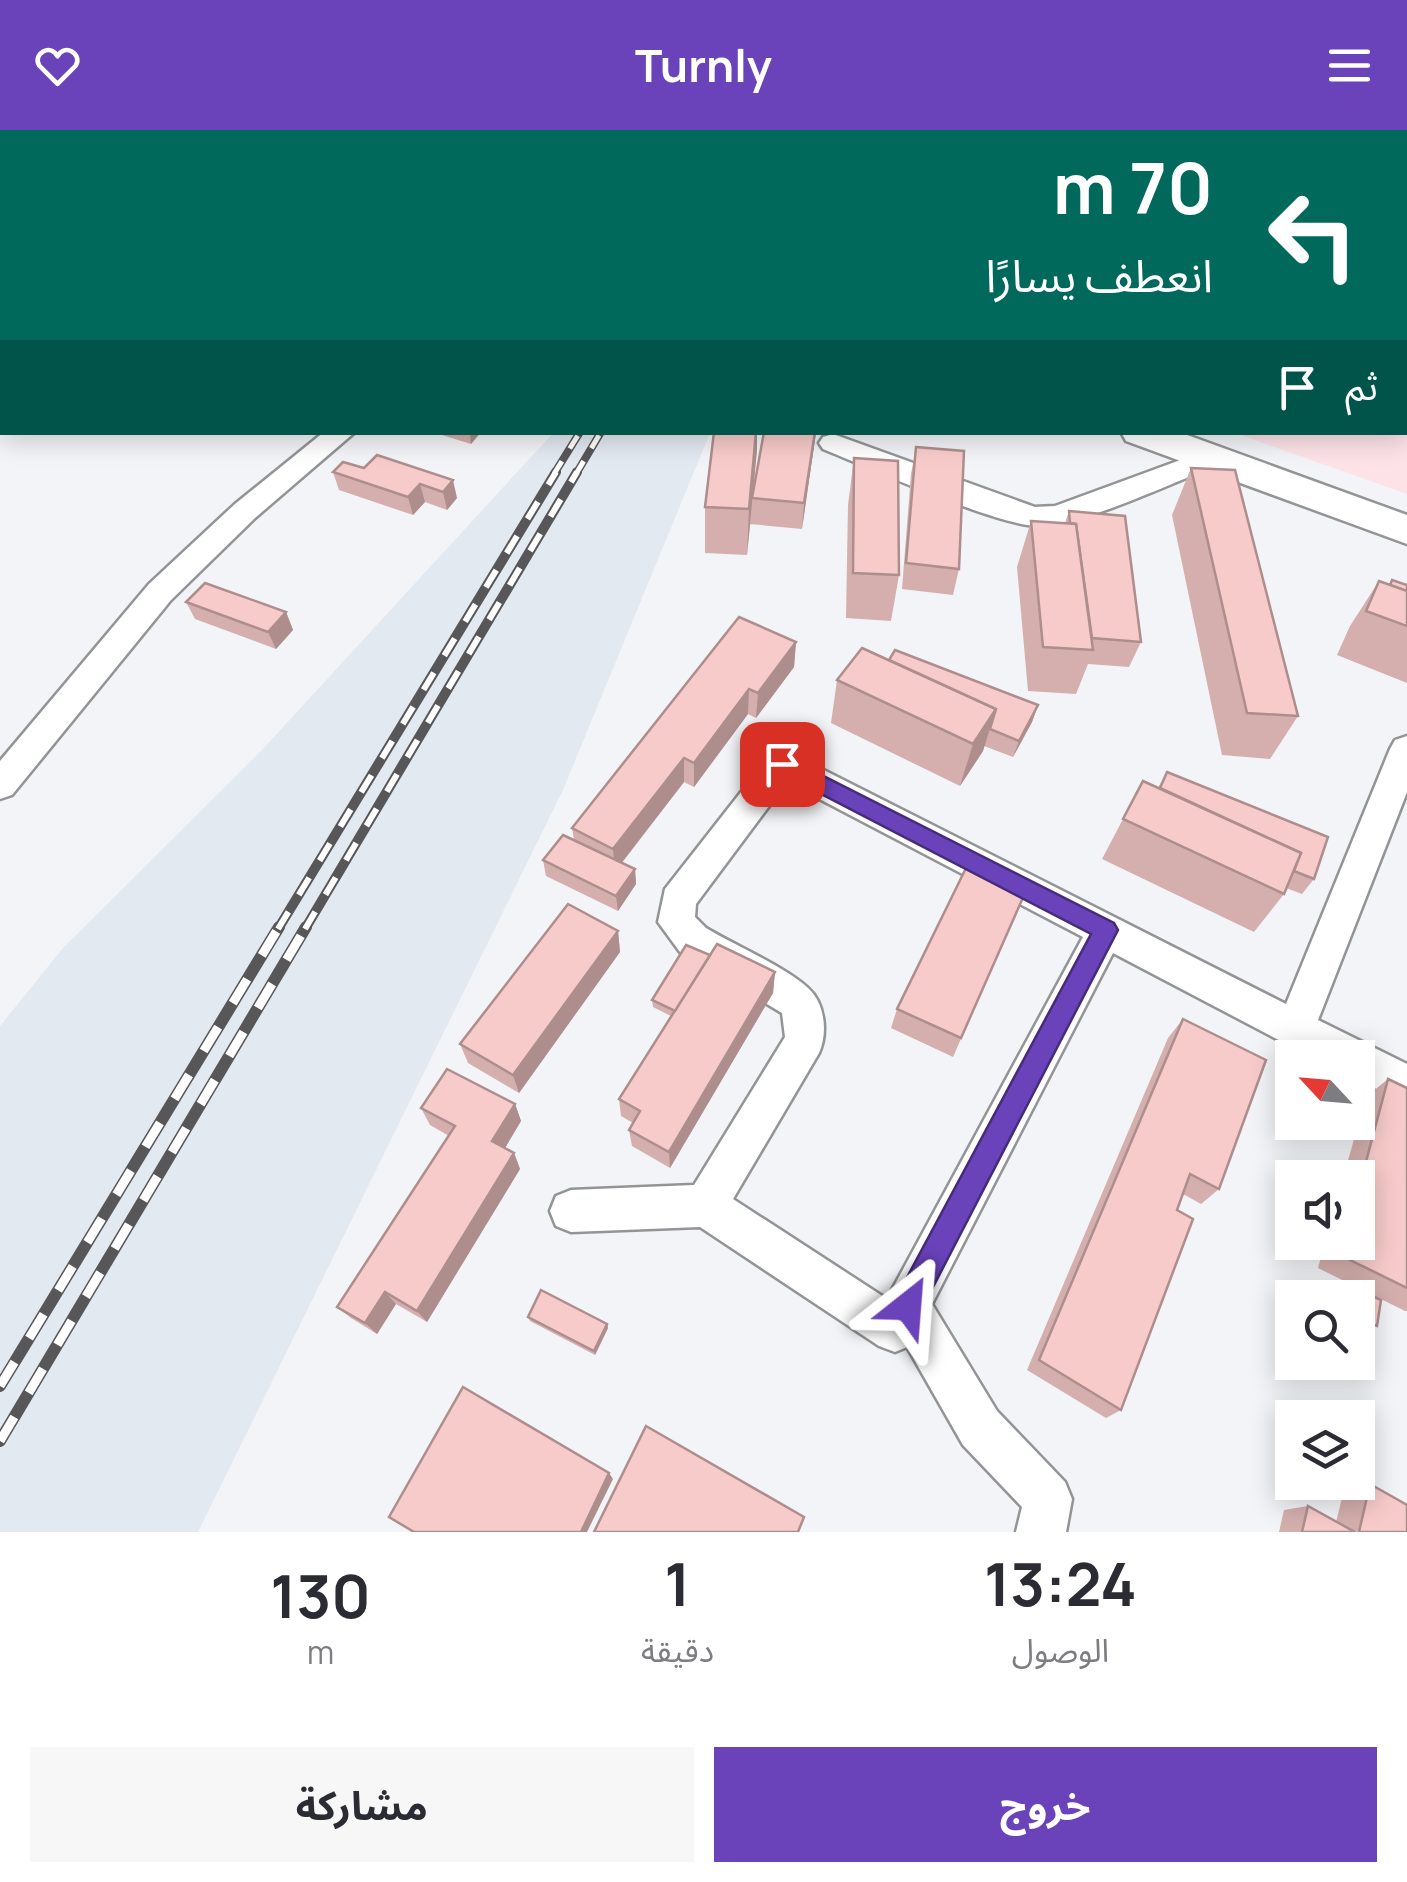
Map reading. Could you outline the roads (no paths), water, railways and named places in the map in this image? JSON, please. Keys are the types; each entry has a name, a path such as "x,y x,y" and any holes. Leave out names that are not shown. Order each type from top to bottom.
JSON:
{"main road":[{"path":"1149,435 1407,530"}],"street":[{"path":"0,785 160,592 244,512 338,435"},
{"path":"833,442 1008,510 1036,517 1058,515 1213,457"},
{"path":"1296,1028 1407,749"},
{"path":"705,1206 805,1040 804,1017 796,1001 693,940 676,922 678,900 782,764 1320,1040"},
{"path":"570,1211 705,1206 894,1330 1106,930"},
{"path":"1375,1068 1407,1085"},
{"path":"908,1306 980,1428 1048,1498 1041,1532"}],"railway":[{"path":"554,474 578,435"},
{"path":"576,474 599,435"},
{"path":"278,929 556,472"},
{"path":"305,929 577,472"},
{"path":"0,1386 279,927"},
{"path":"0,1441 306,927"}]}
